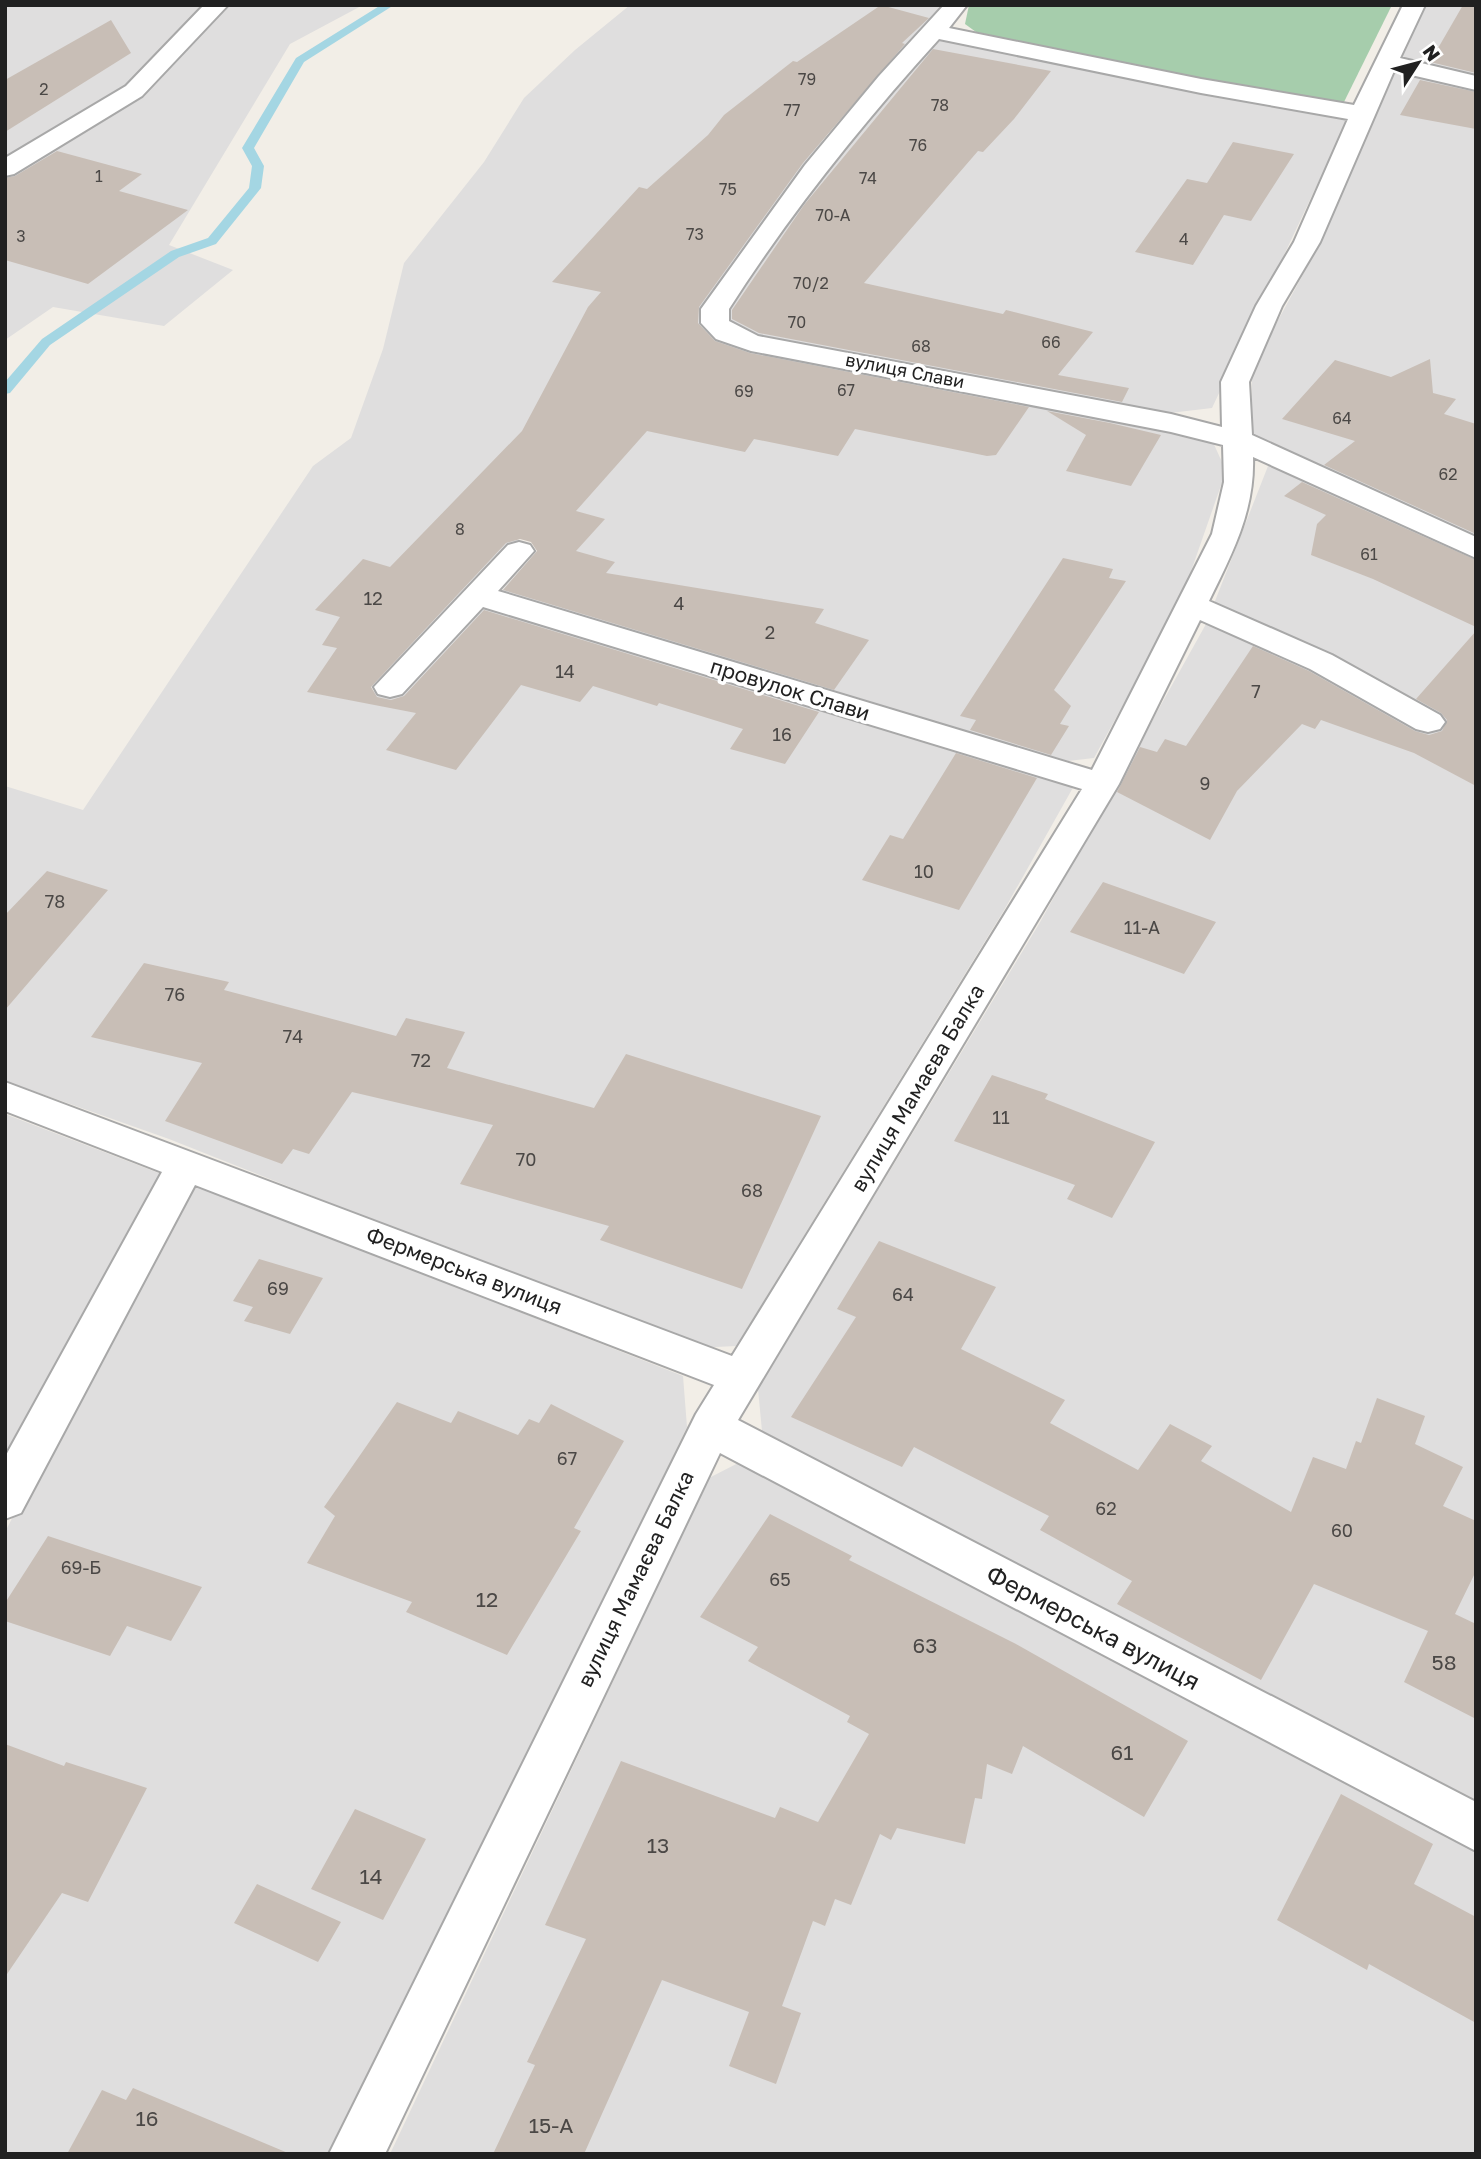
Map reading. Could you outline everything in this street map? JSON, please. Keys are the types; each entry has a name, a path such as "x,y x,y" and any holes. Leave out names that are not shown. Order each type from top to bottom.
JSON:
{"street":[{"path":"5,169 134,91 217,5"},
{"name":"вулиця Слави","path":"956,5 936,32 880,89 761,237 715,309 715,323 726,333 751,343 1131,415 1239,440 1476,549"},
{"name":"вулиця Мамаєва Балка","path":"356,2154 710,1427 743,1378 1102,784 1227,534 1240,482 1235,382 1269,306 1307,242 1362,114 1414,5"},
{"path":"936,32 1201,86 1362,114"},
{"path":"1386,62 1476,83"},
{"path":"390,687 519,551"},
{"name":"провулок Слави","path":"477,596 1102,784"},
{"path":"1192,605 1321,662 1428,722"},
{"name":"Фермерська вулиця","path":"5,1096 743,1378"},
{"path":"5,1500 186,1165"},
{"name":"Фермерська вулиця","path":"710,1427 1476,1828"}],"shaded area":[{"path":"5,5 210,5 125,90 5,164"},
{"path":"221,5 363,5 290,44 169,245 233,270 164,326 53,307 5,340 5,177 140,94"},
{"path":"630,5 951,5 840,116 714,293 707,325 1212,440 1226,471 1182,597 1094,758 1068,761 496,597 549,537 526,532 369,690 389,695 481,608 1075,784 1003,912 736,1346 695,1348 169,1139 5,1081 5,786 83,810 313,466 351,438 383,349 404,263 484,162 524,98 575,50"},
{"path":"1426,5 1476,5 1476,78 1401,57"},
{"path":"951,40 1349,117 1212,408 1161,414 741,335 727,324 726,298 861,121 927,47 939,41"},
{"path":"1395,73 1476,87 1476,540 1251,435 1252,368 1312,258"},
{"path":"1270,461 1476,556 1476,1810 762,1431 758,1389 1039,924 1206,624"},
{"path":"5,1114 164,1175 5,1473"},
{"path":"187,1181 683,1376 687,1427 339,2154 5,2154 5,1532"},
{"path":"744,1460 1476,1846 1476,2154 390,2154 709,1478"}],"green space":[{"path":"969,5 1392,5 1343,104 1179,76 976,32 965,24"}],"building":[{"path":"881,5 929,18 902,43 905,44 803,163 699,307 698,323 715,341 750,353 1029,407 996,455 987,456 855,429 838,456 754,439 745,452 647,431 576,511 605,519 576,551 615,562 606,573 824,609 815,623 869,640 834,690 503,590 537,551 531,542 520,539 506,543 371,687 377,697 391,700 404,696 484,610 819,712 785,764 730,749 743,729 659,703 657,706 593,686 580,702 521,685 456,770 386,750 416,713 307,692 337,648 322,645 340,617 315,610 363,559 390,567 522,431 588,307 601,292 552,282 639,187 647,189 708,135 724,115 793,61 797,62"},
{"path":"1463,5 1476,5 1476,73 1430,62"},
{"path":"111,20 131,53 5,132 5,80"},
{"path":"933,49 1051,71 1014,119 983,152 978,151 864,283 1003,314 1006,310 1093,332 1058,375 1129,388 1122,402 759,333 732,319 732,310 804,205"},
{"path":"1420,80 1476,92 1476,129 1400,115"},
{"path":"1233,142 1294,154 1251,221 1224,215 1193,265 1135,252 1187,179 1207,183"},
{"path":"57,151 142,174 119,191 188,210 88,284 5,260 5,178 15,176"},
{"path":"1430,359 1433,393 1456,399 1444,414 1476,424 1476,534 1324,465 1355,441 1282,419 1335,360 1391,377"},
{"path":"1047,411 1161,435 1131,486 1066,471 1086,435"},
{"path":"1302,482 1476,560 1476,627 1373,579 1311,555 1317,524 1326,515 1284,496"},
{"path":"1063,558 1113,569 1109,578 1126,581 1054,690 1071,706 1060,724 1069,726 1051,755 970,730 976,720 960,716"},
{"path":"1476,631 1476,786 1414,753 1321,720 1315,729 1302,724 1237,791 1210,840 1117,792 1140,747 1157,752 1165,739 1186,746 1253,646 1309,671 1415,731 1429,735 1442,731 1447,720 1441,713 1416,699"},
{"path":"956,753 1037,778 959,910 862,880 890,835 903,839"},
{"path":"47,871 108,890 5,1010 5,915"},
{"path":"1103,882 1216,922 1184,974 1070,932"},
{"path":"144,963 229,982 224,990 396,1036 406,1018 465,1032 447,1068 594,1108 626,1054 821,1116 742,1289 600,1240 609,1226 460,1184 493,1125 352,1092 309,1154 293,1149 282,1164 165,1121 202,1063 91,1037"},
{"path":"992,1075 1048,1094 1045,1099 1155,1142 1112,1218 1067,1199 1075,1185 954,1141"},
{"path":"879,1241 996,1287 961,1349 1065,1400 1050,1423 1138,1470 1170,1424 1212,1446 1201,1461 1291,1512 1313,1457 1346,1469 1356,1441 1361,1443 1377,1398 1425,1416 1415,1444 1463,1467 1443,1506 1476,1521 1476,1571 1455,1614 1476,1624 1476,1719 1404,1682 1428,1631 1314,1584 1261,1680 1117,1604 1132,1581 1040,1530 1049,1516 914,1447 902,1467 791,1417 856,1317 837,1309"},
{"path":"259,1259 323,1278 290,1334 244,1321 253,1307 233,1301"},
{"path":"397,1402 451,1423 458,1411 518,1435 529,1419 539,1423 551,1404 624,1441 574,1528 581,1531 507,1655 406,1612 412,1602 307,1563 335,1516 324,1507"},
{"path":"770,1514 852,1556 849,1560 1016,1644 1188,1741 1144,1817 1023,1746 1012,1774 987,1764 982,1799 975,1798 965,1844 897,1828 891,1840 880,1834 851,1905 835,1899 825,1926 813,1921 782,2006 801,2013 776,2084 729,2066 749,2012 662,1980 584,2154 493,2154 535,2065 527,2062 586,1939 545,1925 621,1761 775,1818 780,1807 818,1822 869,1734 847,1722 850,1716 748,1661 758,1647 700,1617"},
{"path":"48,1536 202,1587 171,1641 127,1626 110,1656 5,1621 5,1603"},
{"path":"5,1744 64,1766 66,1762 147,1788 88,1902 62,1893 5,1977"},
{"path":"1341,1794 1433,1844 1414,1884 1476,1917 1476,2023 1369,1964 1367,1970 1277,1920"},
{"path":"355,1809 426,1839 383,1920 311,1889"},
{"path":"257,1884 341,1922 318,1962 234,1923"},
{"path":"133,2088 288,2153 67,2154 102,2090 126,2100"}],"waterway":[{"path":"5,390 46,342 175,254 212,241 255,188 258,166 248,148 300,60 389,5"}]}
